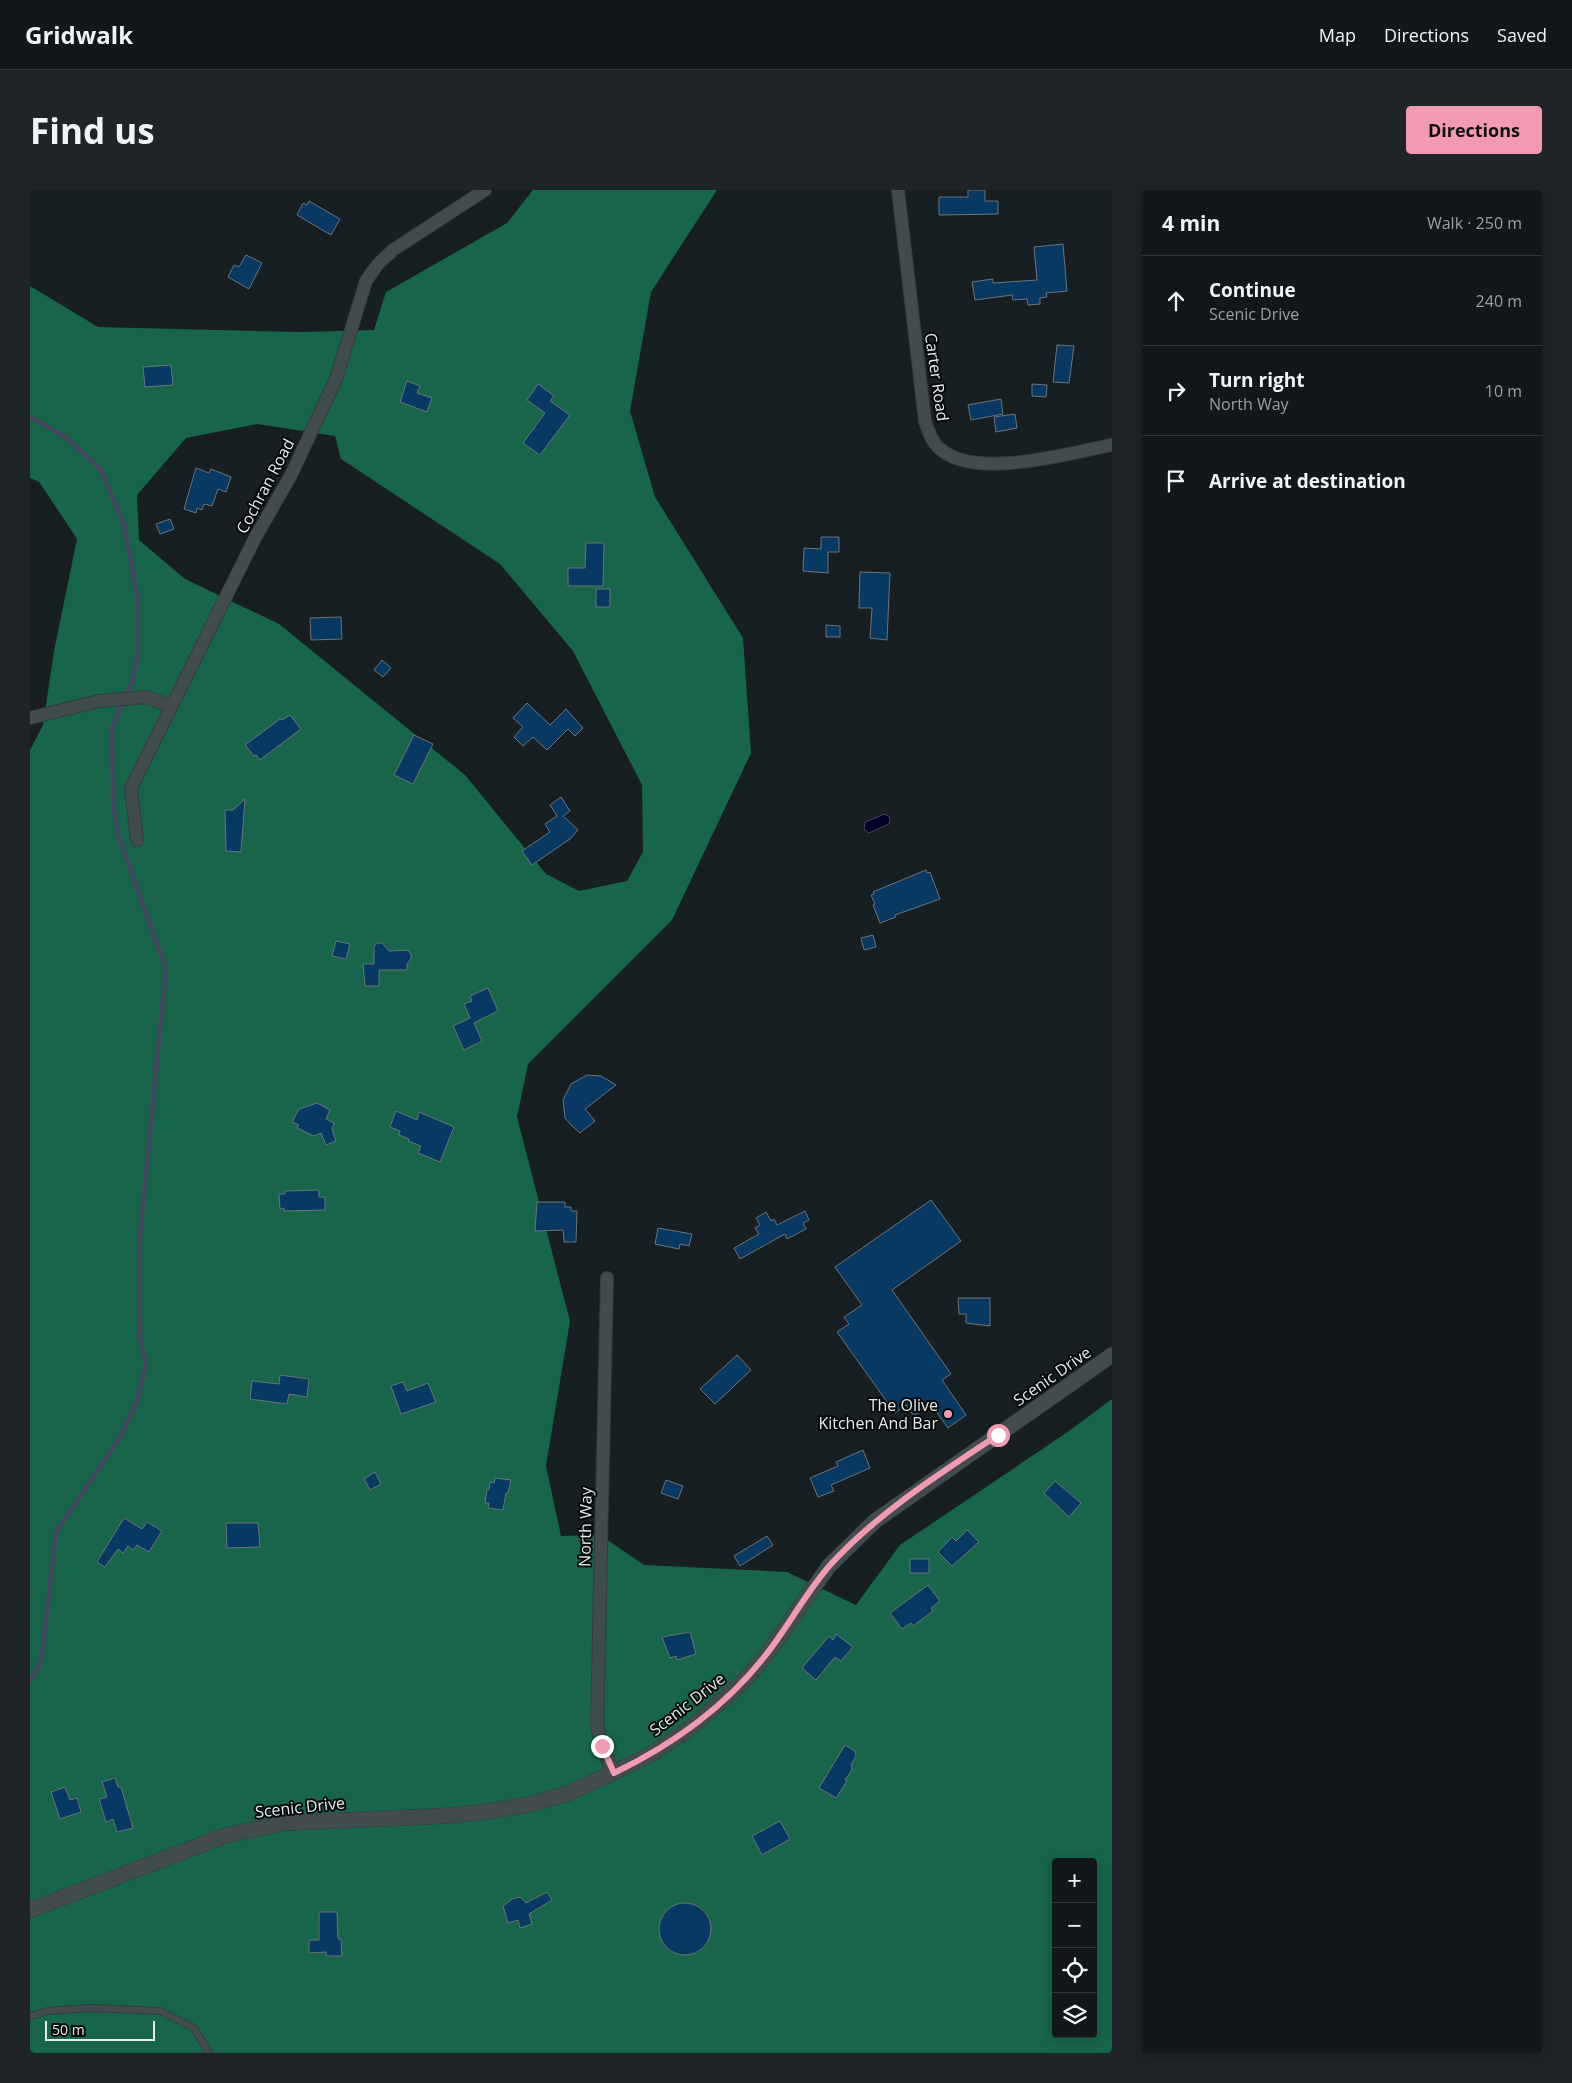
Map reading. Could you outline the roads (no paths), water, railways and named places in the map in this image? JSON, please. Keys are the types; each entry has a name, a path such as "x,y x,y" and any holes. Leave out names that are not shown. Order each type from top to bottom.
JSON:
{"street":[{"name":"Cochran Road","path":"137,840 131,788 255,538 291,476 332,388 366,281 378,264 393,250 486,190"},
{"name":"Carter Road","path":"898,190 925,420 930,436 939,448 956,458 989,465 1010,464 1112,445"},
{"path":"30,718 99,701 146,697 171,706"},
{"name":"North Way","path":"606,1278 597,1725 602,1746 614,1773"},
{"name":"Scenic Drive","path":"30,1910 224,1836 283,1823 484,1812 532,1804 569,1793 646,1757 688,1730 741,1684 765,1657 829,1566 875,1521 1112,1355"}],"lane":[{"path":"30,2016 48,2011 90,2008 160,2011 194,2028 209,2053"}],"waterway":[{"path":"30,417 67,438 101,470 124,525 137,596 138,651 133,679 112,728 113,805 119,838 166,969 139,1245 140,1338 146,1365 136,1404 120,1437 56,1532 42,1654 37,1670 30,1680"}],"place":[{"name":"The Olive Kitchen And Bar","path":"948,1414"}]}
